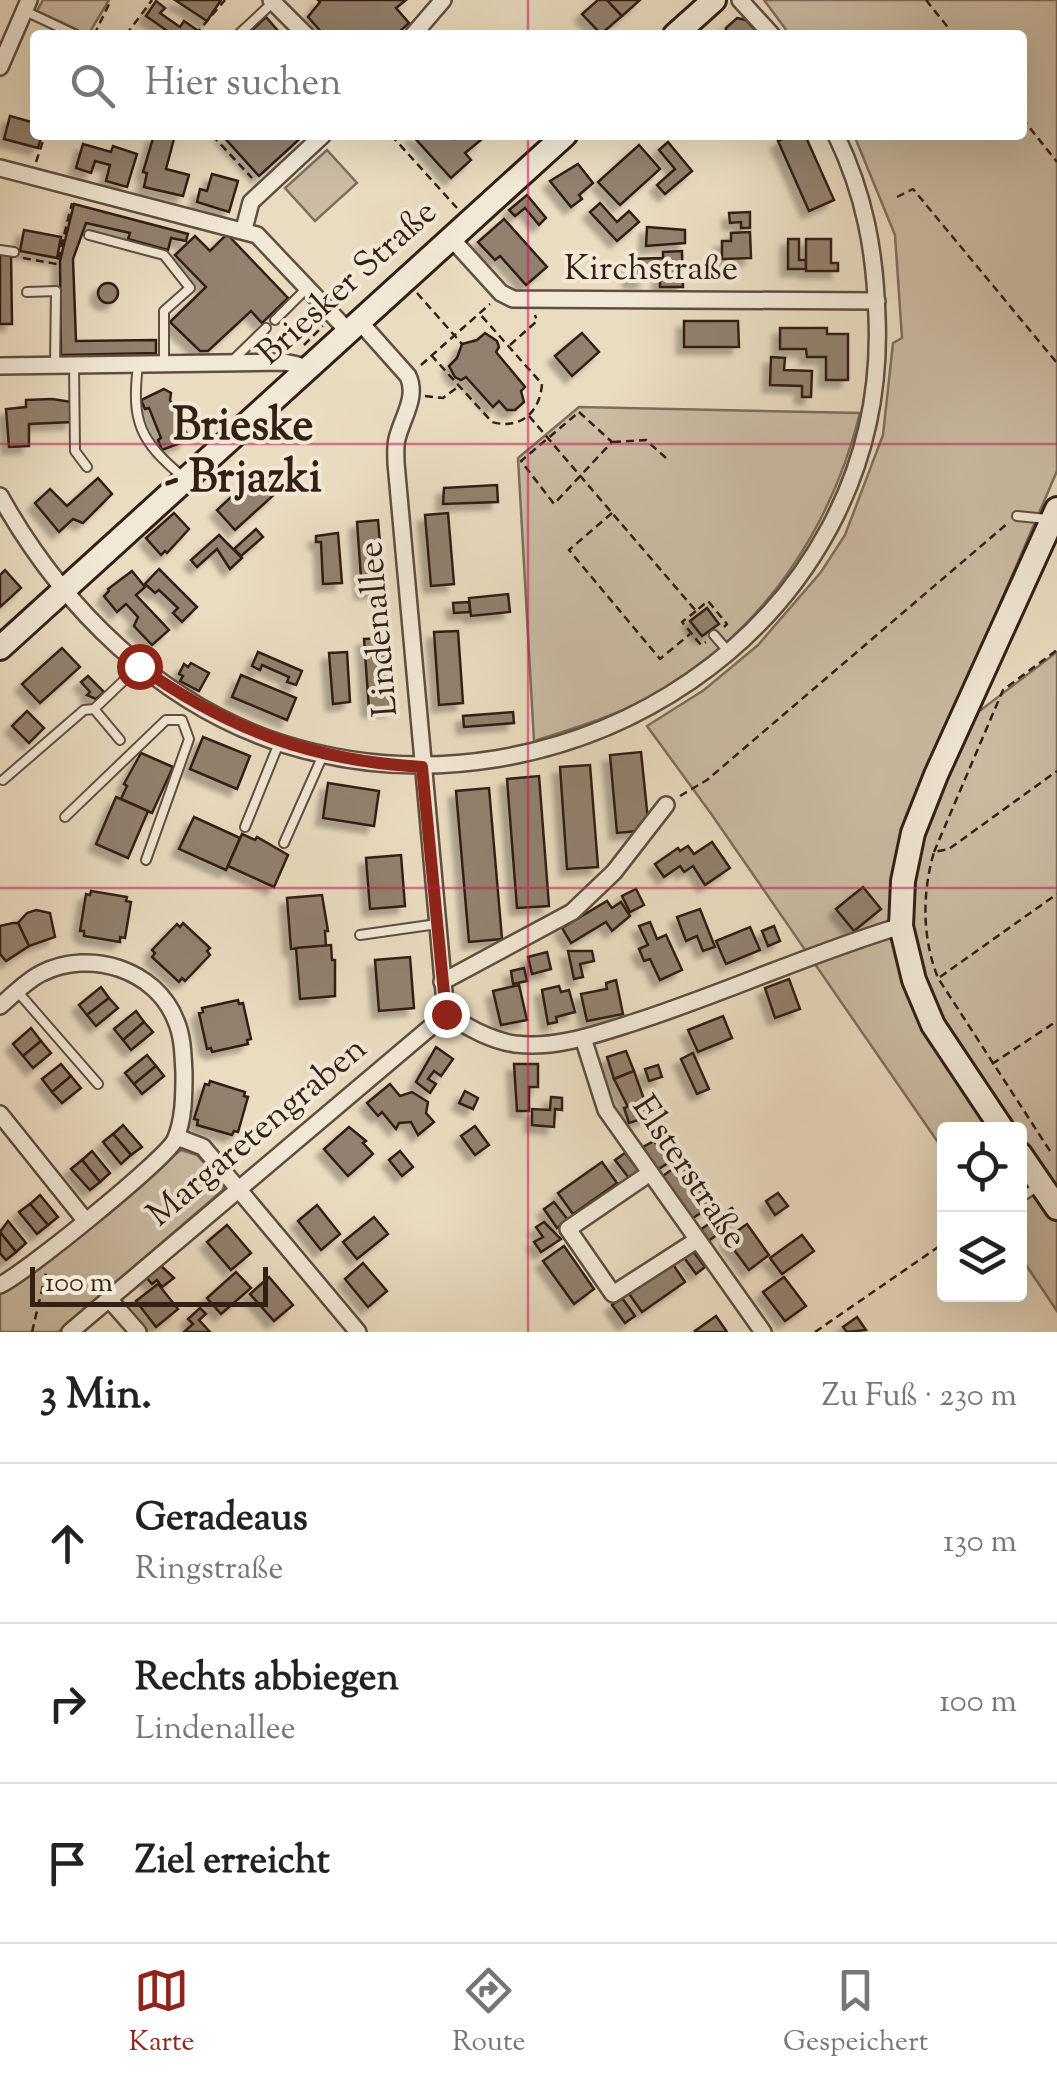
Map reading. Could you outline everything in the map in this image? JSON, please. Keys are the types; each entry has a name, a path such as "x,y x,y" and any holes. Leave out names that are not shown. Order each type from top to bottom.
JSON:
{"main road":[{"path":"681,30 714,0"},
{"name":"Briesker Straße","path":"0,648 560,140"},
{"path":"998,1122 933,1025 914,980 901,926 903,881 913,833 1054,515"},
{"path":"1030,1155 1041,1185 1057,1208"}],"street":[{"path":"417,30 443,0"},
{"path":"740,0 767,30"},
{"path":"269,3 300,30"},
{"path":"0,68 26,5"},
{"path":"244,228 251,202 317,140"},
{"path":"0,496 64,590 139,666 191,701 280,742 323,755 422,767 531,754 578,740 651,708 729,652 776,607 806,566 850,480 865,436 875,387 877,301 870,229 851,166 838,140"},
{"path":"0,168 244,228 258,235 308,288 408,376"},
{"path":"452,238 501,293"},
{"name":"Kirchstraße","path":"501,293 513,300 877,301"},
{"path":"0,366 292,362 303,370"},
{"name":"Lindenallee","path":"408,376 411,394 396,440 396,463 446,1014"},
{"path":"442,982 572,912 614,872 666,805"},
{"path":"446,1014 480,1034 515,1044 583,1038 679,1008 853,940 901,926"},
{"path":"0,1006 42,973 75,964 106,964 136,973 158,993 176,1019 183,1052 184,1095 176,1137 161,1158 0,1286"},
{"name":"Margaretengraben","path":"70,1332 446,1014"},
{"name":"Elsterstraße","path":"583,1038 606,1110 762,1332"},
{"path":"0,1114 85,1220"},
{"path":"176,1137 203,1147 358,1332"},
{"path":"650,1173 568,1228 613,1294 697,1240"},
{"path":"109,1299 138,1332"}],"lane":[{"path":"243,30 269,3"},
{"path":"26,5 68,30"},
{"path":"89,235 164,255 190,288 164,311 164,364"},
{"path":"0,250 14,252"},
{"path":"275,320 308,288"},
{"path":"26,292 56,292 54,366"},
{"path":"229,364 266,328"},
{"path":"74,365 75,451 87,467"},
{"path":"138,365 138,425 156,454 185,479"},
{"path":"1017,516 1054,515"},
{"path":"714,634 729,652"},
{"path":"2,780 84,710 94,709 139,666"},
{"path":"146,860 189,739 182,720 191,701"},
{"path":"94,709 120,740"},
{"path":"65,817 166,720 182,720"},
{"path":"246,826 280,742"},
{"path":"284,843 323,755"},
{"path":"360,935 437,924"},
{"path":"17,991 98,1084"},
{"path":"1027,1194 1041,1185"}],"path":[{"path":"96,30 111,0"},
{"path":"130,30 152,0"},
{"path":"199,30 224,0"},
{"path":"926,0 950,30"},
{"path":"1027,124 1057,162"},
{"path":"35,166 43,140"},
{"path":"217,140 248,174"},
{"path":"396,140 470,222"},
{"path":"14,252 22,258 56,264 76,187"},
{"path":"897,197 913,189 1057,363"},
{"path":"416,292 462,344"},
{"path":"408,376 501,293"},
{"path":"509,346 537,322 530,300"},
{"path":"432,355 492,422 506,426 529,416 541,401 542,384 480,313"},
{"path":"411,394 443,398 459,386"},
{"path":"612,442 554,504 520,462 579,412 612,442 646,440 666,458"},
{"path":"529,416 696,611"},
{"path":"612,513 569,550 660,659 691,633"},
{"path":"666,805 707,780 1017,516"},
{"path":"708,601 728,624 701,645 691,633 682,622 708,601"},
{"path":"1050,1151 938,978 930,950 925,902 934,852 1003,690 1057,650"},
{"path":"934,852 950,849 1057,771"},
{"path":"938,978 1057,894"},
{"path":"992,1064 1057,1020"},
{"path":"1030,1155 1057,1146"},
{"path":"814,1332 937,1248"},
{"path":"32,1332 46,1271 41,1257"}],"shaded area":[{"path":"43,0 109,0 91,30 77,30 37,11"},
{"path":"764,0 1057,0 1057,471 957,704 981,710 1057,652 1057,1311 1027,1266 1027,1122 937,1122 937,1141 647,726 704,690 758,645 821,572 845,535 883,435 893,343 902,338 895,235 856,140 1027,140 1027,30 786,30"},
{"path":"327,150 357,183 315,221 285,188"},
{"path":"579,407 860,413 831,497 812,535 789,572 732,637 698,666 646,699 534,741 518,458"},
{"path":"181,1150 197,1155 223,1184 223,1190 58,1332 0,1332 0,1293"}],"building":[{"path":"175,0 221,0 207,21"},
{"path":"406,0 396,8 409,23 401,30 320,30 308,17 320,2"},
{"path":"598,0 607,0 622,16 606,30 597,30 582,14"},
{"path":"607,0 640,0 622,16"},
{"path":"156,1 165,8 160,13 180,27 184,21 197,30 166,30 146,16"},
{"path":"266,17 277,30 252,30"},
{"path":"737,18 746,20 755,30 726,30"},
{"path":"10,116 30,122 30,140 40,140 38,148 4,139"},
{"path":"153,140 174,140 166,169 189,175 183,196 144,187 147,173 143,172"},
{"path":"227,140 299,140 259,176"},
{"path":"417,140 481,140 465,153 471,160 451,178"},
{"path":"807,140 834,200 809,211 778,141"},
{"path":"668,142 692,171 665,194 657,185 675,169 659,150"},
{"path":"83,144 111,152 113,146 137,154 127,187 106,181 110,165 95,161 91,173 76,168"},
{"path":"639,145 660,169 620,205 598,182"},
{"path":"578,164 593,183 571,207 550,181"},
{"path":"212,174 238,181 229,212 197,202 200,189 207,191"},
{"path":"527,195 546,218 539,225 525,208 515,216 509,210"},
{"path":"600,203 617,222 629,211 639,222 617,241 590,212"},
{"path":"74,204 188,234 186,241 171,238 168,250 128,239 130,233 86,223 73,259 76,341 156,340 156,353 61,355 60,261"},
{"path":"750,212 750,228 741,228 741,222 730,223 729,213"},
{"path":"504,219 547,267 526,285 500,256 495,260 478,242"},
{"path":"647,227 685,230 685,243 646,246"},
{"path":"24,230 61,237 57,258 20,251"},
{"path":"750,232 751,258 722,259 722,241 731,241 731,233"},
{"path":"227,234 288,298 262,323 251,311 208,351 200,351 170,322 206,287 175,255 195,236 210,251"},
{"path":"788,239 799,239 799,260 806,260 806,269 788,269"},
{"path":"806,239 831,239 831,263 838,263 838,271 806,271"},
{"path":"682,251 683,287 660,287 660,271 645,272 645,281 630,281 630,259 663,258 663,252"},
{"path":"0,254 11,254 12,324 0,324"},
{"path":"108,283 118,293 108,303 98,293"},
{"path":"684,321 738,321 739,347 684,347"},
{"path":"780,328 827,328 827,334 848,334 848,380 826,380 826,357 807,357 806,349 780,349"},
{"path":"485,333 497,341 496,352 525,387 521,391 524,402 515,410 507,410 499,401 493,407 466,377 455,377 449,366 462,344"},
{"path":"582,333 599,352 572,376 555,356"},
{"path":"771,357 785,358 784,370 812,371 811,397 802,397 802,386 770,385"},
{"path":"164,389 171,393 170,400 188,436 162,450 149,408 145,409 141,400"},
{"path":"26,400 72,402 72,422 29,424 29,446 9,447 6,409 26,407"},
{"path":"258,472 277,492 235,530 217,510"},
{"path":"98,478 112,494 83,523 73,519 59,532 35,503 50,489 67,506"},
{"path":"497,485 498,502 443,504 444,488"},
{"path":"174,513 189,529 161,555 146,538"},
{"path":"448,513 454,584 431,586 425,515"},
{"path":"378,520 384,590 362,592 357,522"},
{"path":"256,529 263,537 241,556 234,549"},
{"path":"338,533 342,583 323,584 321,542 316,542 316,536"},
{"path":"219,535 242,558 230,569 217,549 197,567 191,560"},
{"path":"159,569 197,607 182,622 173,613 178,608 159,590 155,593 145,584"},
{"path":"5,570 21,588 0,607 0,575"},
{"path":"132,571 145,587 136,595 169,630 152,645 134,626 138,617 126,604 117,612 104,596"},
{"path":"508,594 510,612 471,616 469,598"},
{"path":"469,602 470,612 454,613 453,603"},
{"path":"707,608 719,624 702,636 690,621"},
{"path":"458,631 463,703 439,705 434,632"},
{"path":"387,638 392,709 369,710 364,639"},
{"path":"62,648 80,667 40,703 22,684"},
{"path":"258,652 302,671 296,685 287,682 289,677 262,665 260,670 252,666"},
{"path":"347,652 350,702 333,704 329,653"},
{"path":"191,663 209,673 199,691 180,681 184,664 188,667"},
{"path":"241,675 296,698 287,720 232,697"},
{"path":"88,676 104,692 96,699 87,695 90,692 81,682"},
{"path":"27,711 44,728 29,743 12,726"},
{"path":"513,712 514,723 464,727 463,716"},
{"path":"203,737 250,756 237,789 190,769"},
{"path":"641,752 649,830 617,833 610,755"},
{"path":"141,753 173,767 152,813 121,799 127,786 124,784"},
{"path":"590,765 598,867 567,869 560,767"},
{"path":"539,776 549,906 517,908 507,779"},
{"path":"328,783 379,791 374,826 323,818"},
{"path":"489,788 502,939 469,942 456,791"},
{"path":"116,797 148,811 128,858 96,844"},
{"path":"194,817 240,838 226,870 179,849"},
{"path":"242,834 255,840 257,837 288,855 274,887 228,866"},
{"path":"712,842 730,868 705,885 693,866 684,872 680,866 664,877 655,864 678,848 680,851 688,846 694,854"},
{"path":"401,855 405,906 370,909 366,858"},
{"path":"863,887 881,909 854,931 836,909"},
{"path":"636,889 644,905 630,912 622,896"},
{"path":"91,891 127,897 126,901 131,902 125,938 120,937 120,942 84,936 84,931 80,931 86,894"},
{"path":"322,895 328,931 326,946 291,949 287,898"},
{"path":"607,901 612,908 621,902 630,916 612,931 606,922 571,943 562,928"},
{"path":"700,909 715,947 703,951 697,936 686,941 677,917"},
{"path":"36,910 50,913 55,937 29,946 18,923"},
{"path":"650,922 657,939 666,935 682,970 660,980 650,959 644,961 639,949 648,945 639,926"},
{"path":"18,923 29,946 6,961 0,954 0,926"},
{"path":"183,923 210,948 210,955 185,981 182,978 179,982 152,957 152,950 177,924 180,927"},
{"path":"774,926 780,941 768,946 762,931"},
{"path":"750,927 760,950 726,964 716,941"},
{"path":"331,945 335,996 300,999 296,948"},
{"path":"568,951 592,951 594,961 580,964 583,977 574,979"},
{"path":"547,952 551,969 532,974 528,957"},
{"path":"410,957 414,1008 379,1011 375,960"},
{"path":"524,968 527,981 513,984 511,971"},
{"path":"789,979 800,1009 775,1018 765,988"},
{"path":"616,980 623,1014 587,1021 581,994 607,989 606,983"},
{"path":"519,985 527,1020 501,1025 493,991"},
{"path":"559,986 561,992 569,990 575,1012 556,1017 557,1022 548,1024 542,990"},
{"path":"101,987 109,998 87,1015 79,1005"},
{"path":"109,998 118,1008 96,1026 87,1015"},
{"path":"238,1000 243,1003 251,1039 248,1044 212,1052 207,1049 199,1013 202,1008"},
{"path":"136,1011 144,1022 123,1040 114,1029"},
{"path":"723,1016 732,1038 698,1052 688,1030"},
{"path":"144,1022 153,1032 131,1050 123,1040"},
{"path":"31,1028 41,1041 23,1056 13,1044"},
{"path":"41,1041 51,1053 33,1068 23,1056"},
{"path":"436,1047 453,1059 441,1076 434,1071 428,1079 436,1084 430,1093 416,1082"},
{"path":"626,1051 634,1071 614,1079 607,1057"},
{"path":"693,1053 709,1089 697,1094 681,1059"},
{"path":"147,1055 156,1066 134,1084 125,1073"},
{"path":"61,1064 71,1076 52,1092 42,1079"},
{"path":"514,1064 538,1064 538,1087 529,1087 529,1111 517,1111"},
{"path":"658,1065 662,1077 649,1081 645,1069"},
{"path":"156,1066 164,1076 142,1094 134,1084"},
{"path":"634,1071 650,1116 629,1123 624,1108 628,1107 614,1079"},
{"path":"71,1076 81,1088 62,1103 52,1092"},
{"path":"210,1081 245,1092 248,1097 238,1132 232,1135 197,1125 198,1120 194,1119 205,1084"},
{"path":"390,1084 400,1096 412,1092 428,1102 426,1113 434,1122 418,1135 411,1122 399,1123 396,1129 382,1112 378,1116 367,1103"},
{"path":"465,1091 478,1098 473,1109 459,1103"},
{"path":"551,1097 562,1098 562,1110 555,1109 554,1127 532,1125 532,1109 550,1110"},
{"path":"123,1125 142,1147 131,1155 113,1134"},
{"path":"475,1126 489,1145 475,1155 461,1136"},
{"path":"349,1127 366,1141 363,1143 373,1154 348,1176 324,1149"},
{"path":"113,1134 131,1155 121,1164 103,1142"},
{"path":"654,1141 658,1147 669,1147 676,1158 657,1170 643,1147"},
{"path":"92,1151 110,1173 100,1182 82,1160"},
{"path":"400,1151 413,1167 402,1176 389,1160"},
{"path":"625,1153 639,1171 629,1178 615,1160"},
{"path":"82,1160 100,1182 90,1190 71,1169"},
{"path":"602,1162 617,1183 573,1214 558,1193"},
{"path":"681,1163 711,1206 690,1220 660,1178"},
{"path":"778,1193 788,1206 775,1215 766,1201"},
{"path":"40,1195 58,1217 48,1225 30,1204"},
{"path":"554,1202 568,1220 557,1228 544,1209"},
{"path":"30,1204 48,1225 37,1234 19,1212"},
{"path":"317,1205 340,1234 321,1250 298,1221"},
{"path":"732,1208 740,1219 708,1241 700,1230"},
{"path":"374,1217 388,1234 357,1259 343,1242"},
{"path":"8,1221 26,1243 16,1252 0,1232"},
{"path":"544,1222 561,1239 541,1252 534,1242 543,1237 536,1227"},
{"path":"747,1224 769,1255 749,1270 726,1239"},
{"path":"227,1225 251,1253 231,1270 207,1242"},
{"path":"0,1232 16,1252 6,1260 0,1253"},
{"path":"802,1235 814,1251 782,1274 770,1258"},
{"path":"564,1246 594,1289 574,1304 543,1261"},
{"path":"692,1250 705,1267 696,1274 683,1256"},
{"path":"670,1260 685,1282 642,1312 627,1291"},
{"path":"363,1263 387,1291 368,1307 345,1279"},
{"path":"159,1264 174,1278 162,1287 157,1280 152,1284 145,1276"},
{"path":"236,1272 251,1288 221,1314 207,1298"},
{"path":"269,1277 293,1305 274,1321 250,1294"},
{"path":"784,1277 806,1306 785,1321 763,1292"},
{"path":"158,1284 178,1309 156,1327 136,1301"},
{"path":"622,1298 635,1316 625,1323 612,1305"},
{"path":"200,1308 206,1314 199,1320 210,1332 184,1332 193,1324 188,1319"},
{"path":"716,1316 727,1332 695,1331"},
{"path":"857,1317 866,1330 847,1332 843,1327"}],"district":[{"name":"Brieske - Brjazki","path":"243,454"}],"route":[{"path":"139,666 191,701 280,742 323,755 422,767 446,1014"}]}
